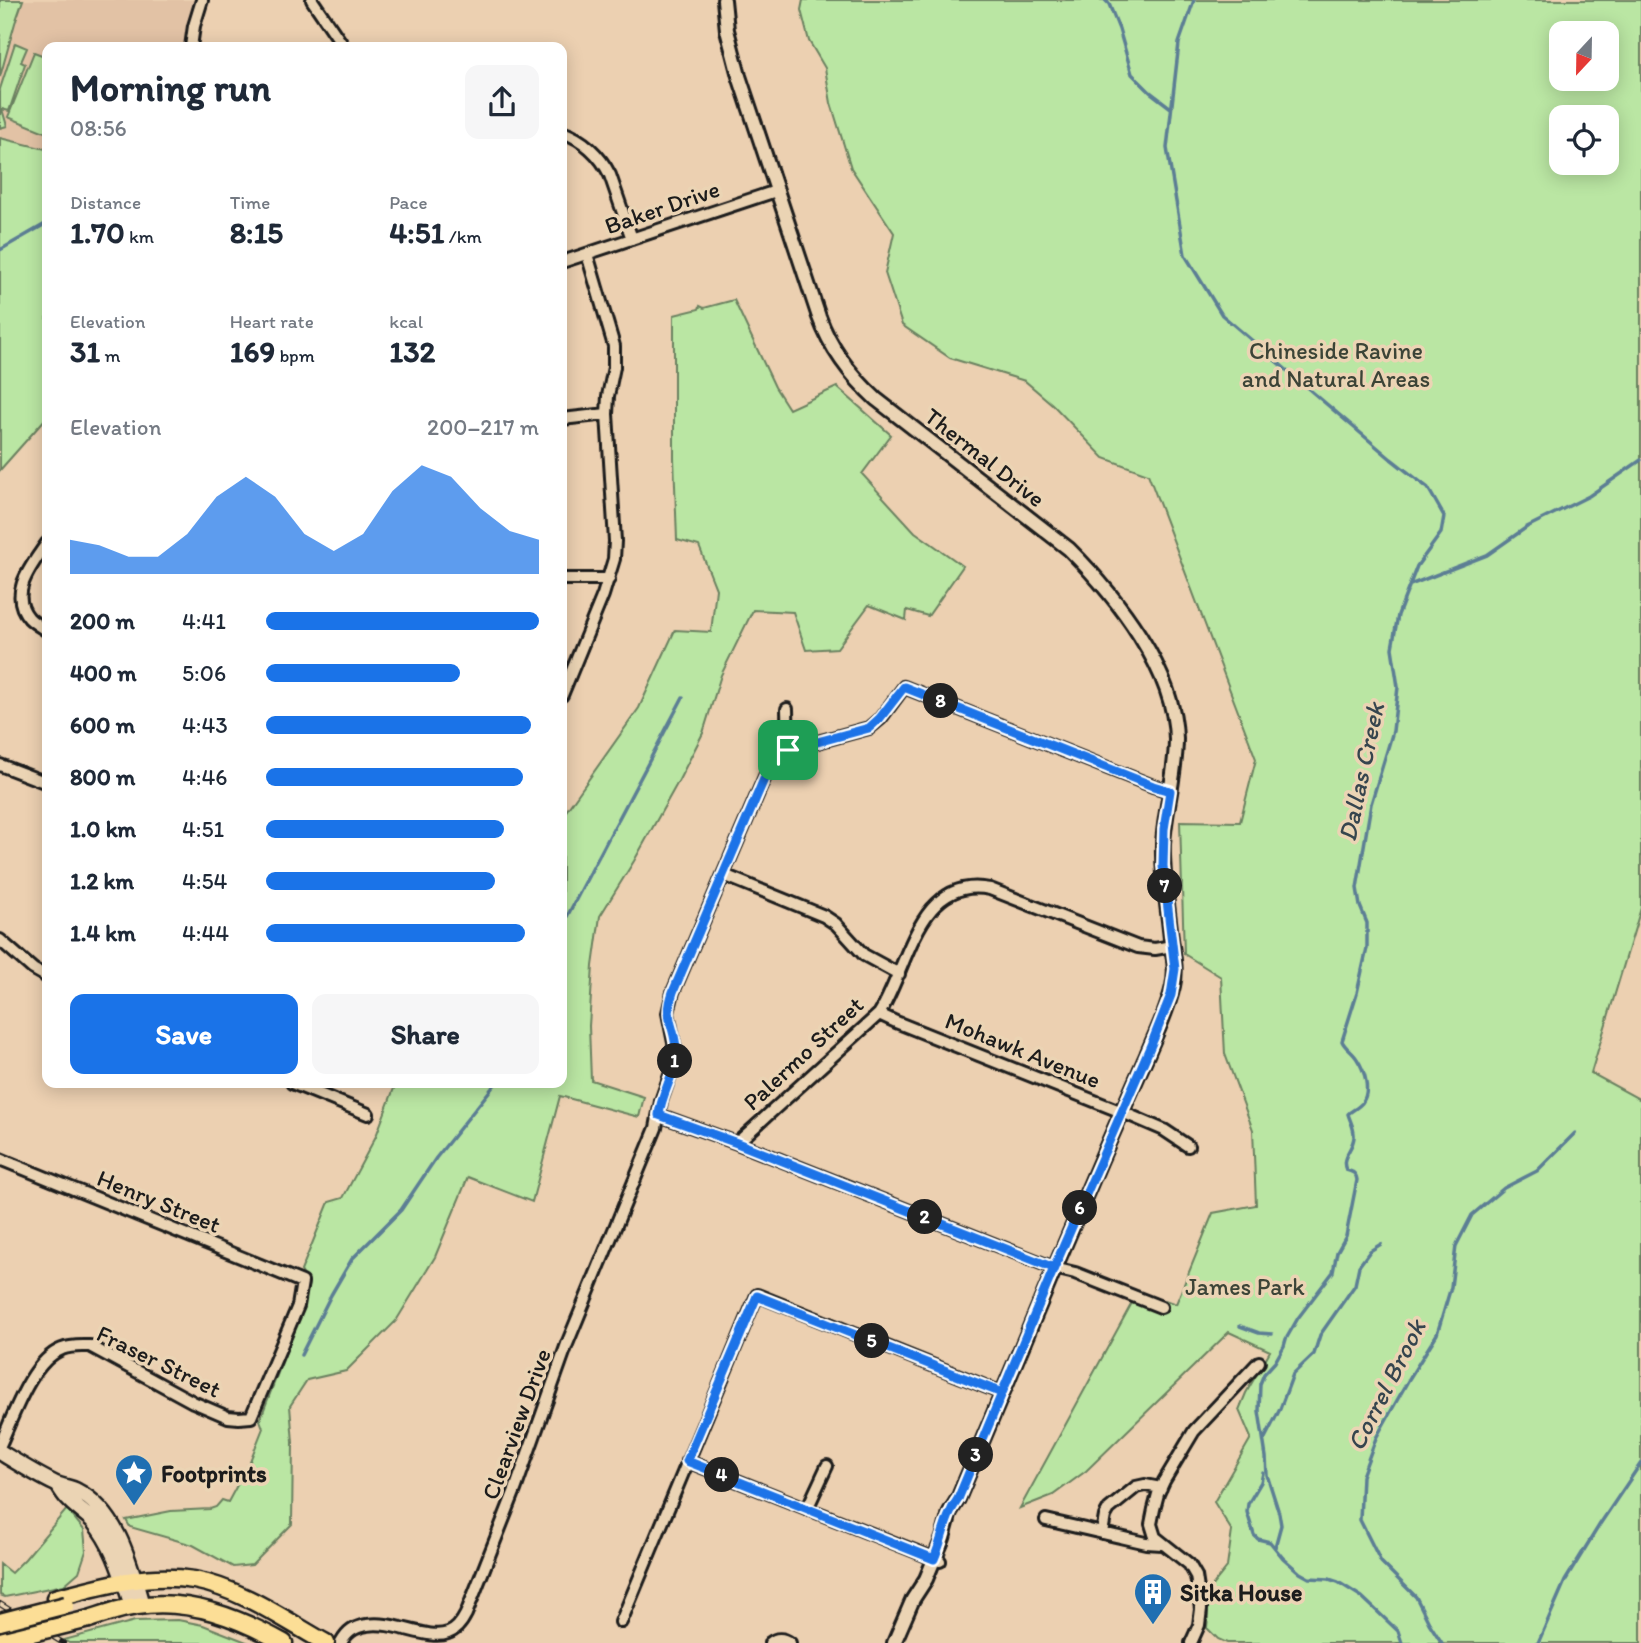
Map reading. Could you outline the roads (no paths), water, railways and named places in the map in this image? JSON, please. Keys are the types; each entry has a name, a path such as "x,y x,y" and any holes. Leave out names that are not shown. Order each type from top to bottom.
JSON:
{"main road":[{"path":"0,1452 58,1485 69,1500 95,1523 129,1581 137,1606"},
{"path":"0,1622 129,1581 153,1578 184,1579 213,1585 251,1601 326,1643"},
{"path":"0,1612 61,1602"},
{"path":"0,1642 137,1606 163,1604 194,1607 232,1617 284,1643"}],"street":[{"path":"192,42 202,0"},
{"path":"312,0 341,42"},
{"name":"Thermal Drive","path":"724,0 734,61 824,330 837,355 876,399 1069,549 1110,593 1135,630 1158,671 1173,713 1176,749 1164,829 1163,866 1175,974 1171,995 958,1499 950,1512 937,1560"},
{"path":"567,135 585,144 605,165 632,239"},
{"name":"Baker Drive","path":"567,260 776,191"},
{"path":"567,682 608,579 614,559 615,541 607,414 614,367 614,346 587,254"},
{"path":"567,418 607,414"},
{"path":"42,550 27,572 20,595 24,611 42,627"},
{"path":"567,579 608,579"},
{"path":"787,709 788,750 869,728 904,687 1170,791"},
{"name":"Clearview Drive","path":"341,1643 352,1630 370,1624 383,1623 441,1635 452,1632 462,1620 515,1490 567,1345 653,1135 675,1061 676,1053 669,1020 670,1001 772,760 788,750"},
{"path":"0,765 42,781"},
{"path":"724,875 824,916 864,955 899,974"},
{"name":"Palermo Street","path":"737,1143 879,1014 922,921 944,897 956,891 979,886 1138,947 1155,949 1172,946"},
{"path":"0,940 42,974"},
{"name":"Mohawk Avenue","path":"879,1014 1122,1112 1164,1130 1188,1146"},
{"path":"304,1088 368,1114"},
{"path":"659,1115 1161,1307"},
{"name":"Henry Street","path":"0,1159 303,1282"},
{"name":"Fraser Street","path":"0,1445 40,1366 63,1349 79,1346 90,1346 176,1394 228,1417 251,1417 298,1306 303,1282"},
{"path":"621,1622 757,1296 1002,1393"},
{"path":"1192,1643 1199,1625 1201,1609 1196,1576 1189,1564 1155,1537 1151,1524 1156,1500 1177,1456 1194,1431 1259,1362"},
{"path":"687,1461 937,1560"},
{"path":"807,1509 827,1466"},
{"path":"1102,1533 1109,1508 1136,1487 1145,1485 1161,1488"},
{"path":"1046,1520 1146,1544 1162,1544"},
{"path":"894,1643 911,1603 937,1560"},
{"path":"901,1643 927,1593 937,1560"},
{"path":"770,1643 784,1639 790,1643"}],"waterway":[{"path":"1105,0 1119,29 1132,74 1171,108"},
{"name":"Dallas Creek","path":"1194,0 1179,43 1167,148 1185,255 1222,315 1428,488 1444,516 1441,533 1417,566 1398,615 1392,648 1398,687 1393,731 1371,804 1357,888 1367,923 1367,948 1342,1041 1360,1064 1366,1093 1362,1103 1348,1114 1354,1137 1345,1165 1346,1170 1355,1174 1357,1180 1346,1236 1337,1252 1333,1272 1298,1318 1260,1384 1259,1411 1267,1475 1281,1525 1275,1547"},
{"path":"0,250 42,226"},
{"path":"1410,585 1487,555 1527,527 1589,496 1641,460"},
{"path":"567,917 683,697"},
{"path":"301,1355 352,1259 401,1210 436,1158 492,1088"},
{"name":"Correl Brook","path":"1442,1643 1416,1597 1381,1562 1360,1520 1362,1476 1376,1438 1437,1334 1451,1287 1456,1246 1472,1215 1504,1188 1537,1171 1575,1133"},
{"path":"1264,1440 1280,1409 1293,1374 1314,1354 1320,1335 1355,1285 1359,1266 1370,1251 1381,1244"},
{"path":"1240,1326 1259,1333 1272,1334"},
{"path":"1538,1643 1565,1581 1641,1463"},
{"name":"Dallas Creek","path":"1263,1473 1261,1482 1248,1504 1247,1512 1254,1535 1270,1542 1300,1573 1309,1578 1338,1582 1362,1597 1398,1631 1402,1643"}],"railway":[{"path":"0,1604 63,1643"}],"place":[{"name":"Footprints","path":"134,1507"},
{"name":"Sitka House","path":"1153,1626"}],"park label":[{"name":"Chineside Ravine and Natural Areas","path":"1336,364"},
{"name":"James Park","path":"1245,1286"}]}
